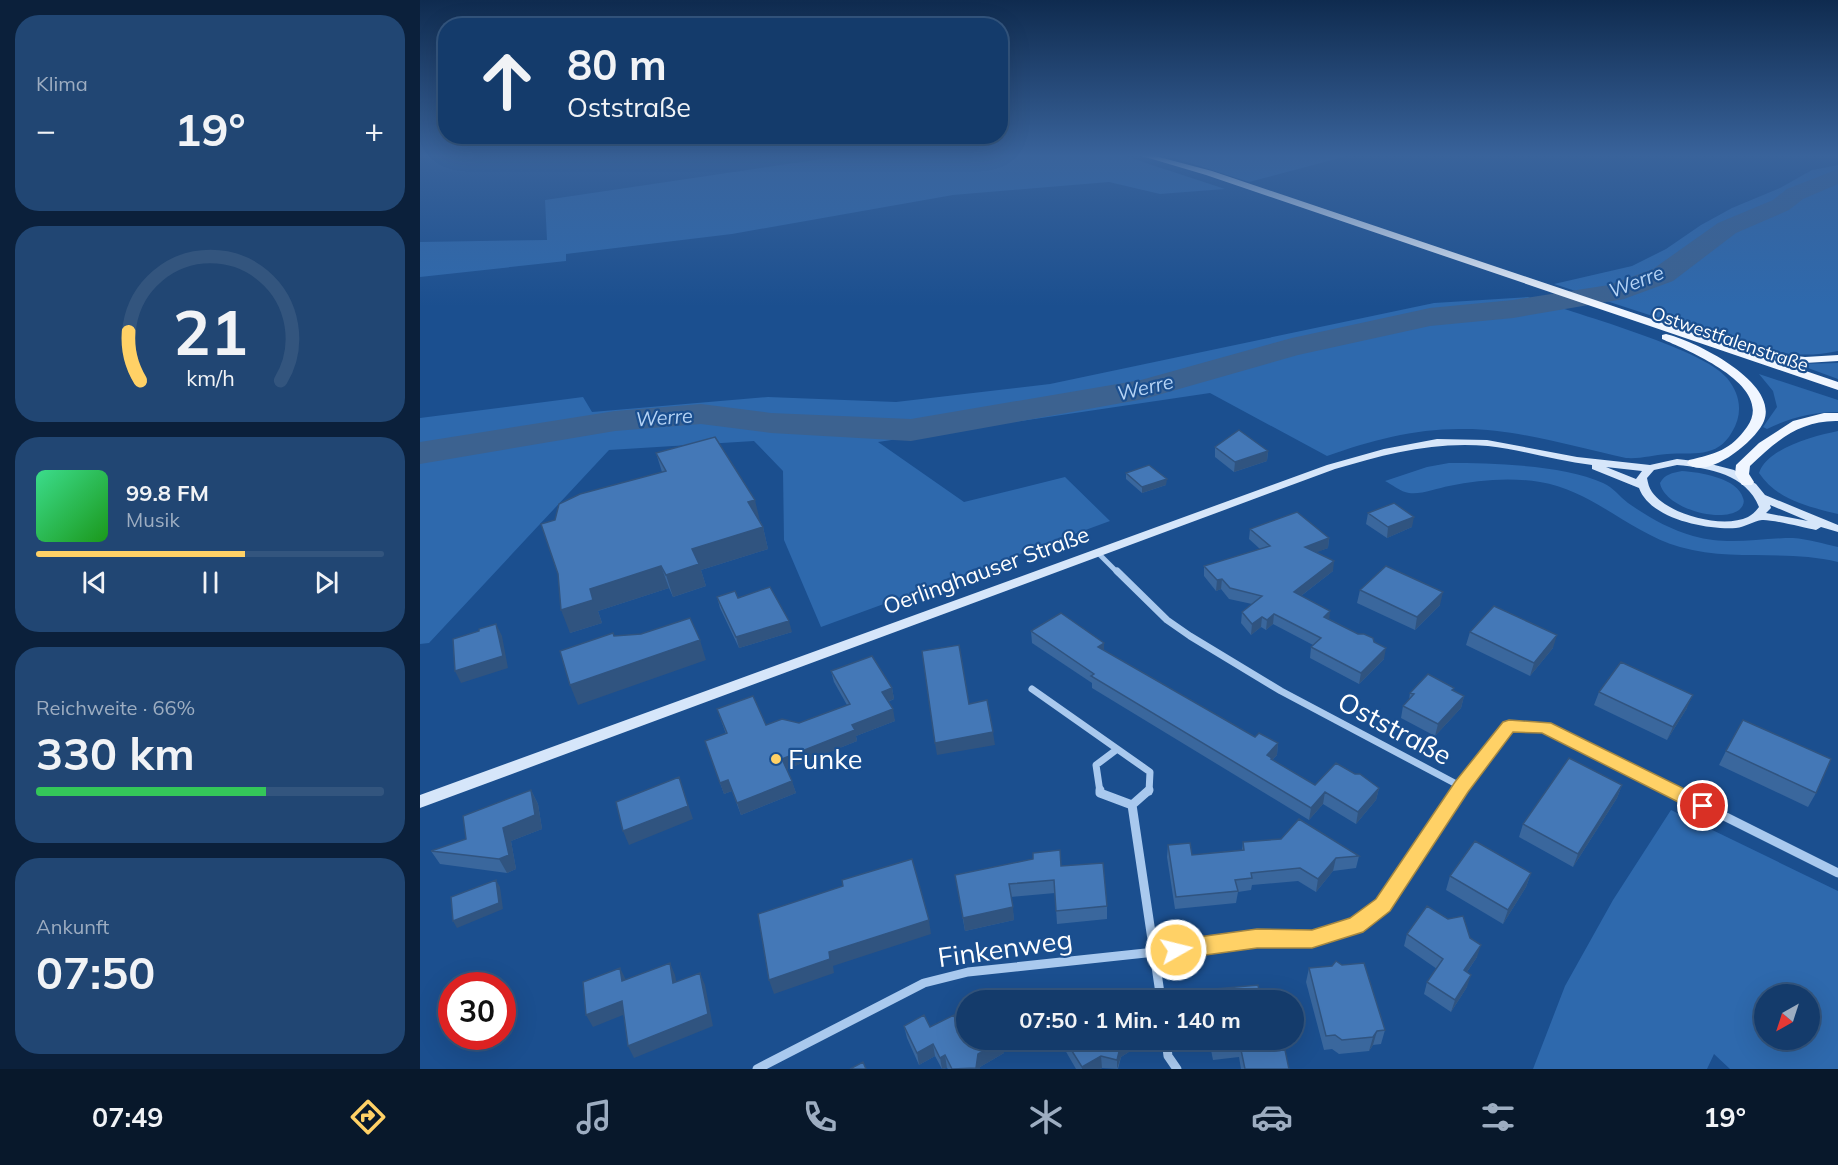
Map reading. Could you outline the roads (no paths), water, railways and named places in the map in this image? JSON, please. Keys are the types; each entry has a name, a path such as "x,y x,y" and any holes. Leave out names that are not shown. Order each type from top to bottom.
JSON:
{"main road":[{"name":"Ostwestfalenstraße","path":"1295,206 1665,332 1838,394"},
{"name":"Ostwestfalenstraße","path":"1665,332 1838,386"},
{"path":"1665,332 1772,356 1805,360 1838,358"},
{"path":"1665,332 1709,356 1749,385 1761,413 1759,422 1749,435 1726,456 1708,462 1694,463"},
{"path":"1837,529 1763,498 1742,474 1743,465 1784,429 1806,419 1838,417"},
{"name":"Oerlinghauser Straße","path":"420,802 1331,467 1382,451 1412,445 1476,442 1578,460 1650,468 1662,464 1694,463 1731,474 1747,482"},
{"name":"Oerlinghauser Straße","path":"1578,460 1641,485"},
{"path":"1650,468 1641,478 1641,485 1655,503 1669,511 1703,523 1738,525 1752,522 1761,516 1765,508 1763,498"},
{"path":"1761,516 1837,529"}],"street":[{"name":"Oststraße","path":"1098,554 1167,620 1190,636 1281,691 1462,787 1509,726 1545,727 1838,873"},
{"path":"1032,689 1091,728 1116,750 1150,772 1149,792 1132,805"},
{"path":"1116,750 1096,765 1100,793 1132,805"},
{"name":"Finkenweg","path":"757,1069 772,1065 924,983 968,972 1155,952 1257,938 1312,939 1356,925 1383,905 1462,787"},
{"path":"1132,805 1160,990"},
{"path":"1167,1050 1168,1056 1177,1069"}],"waterway":[{"name":"Werre","path":"420,453 615,421 701,414 771,423 911,430 1144,389 1292,347 1430,317 1513,309 1614,293 1663,275 1727,228 1779,206"}],"place":[{"name":"Funke","path":"776,759"}]}
